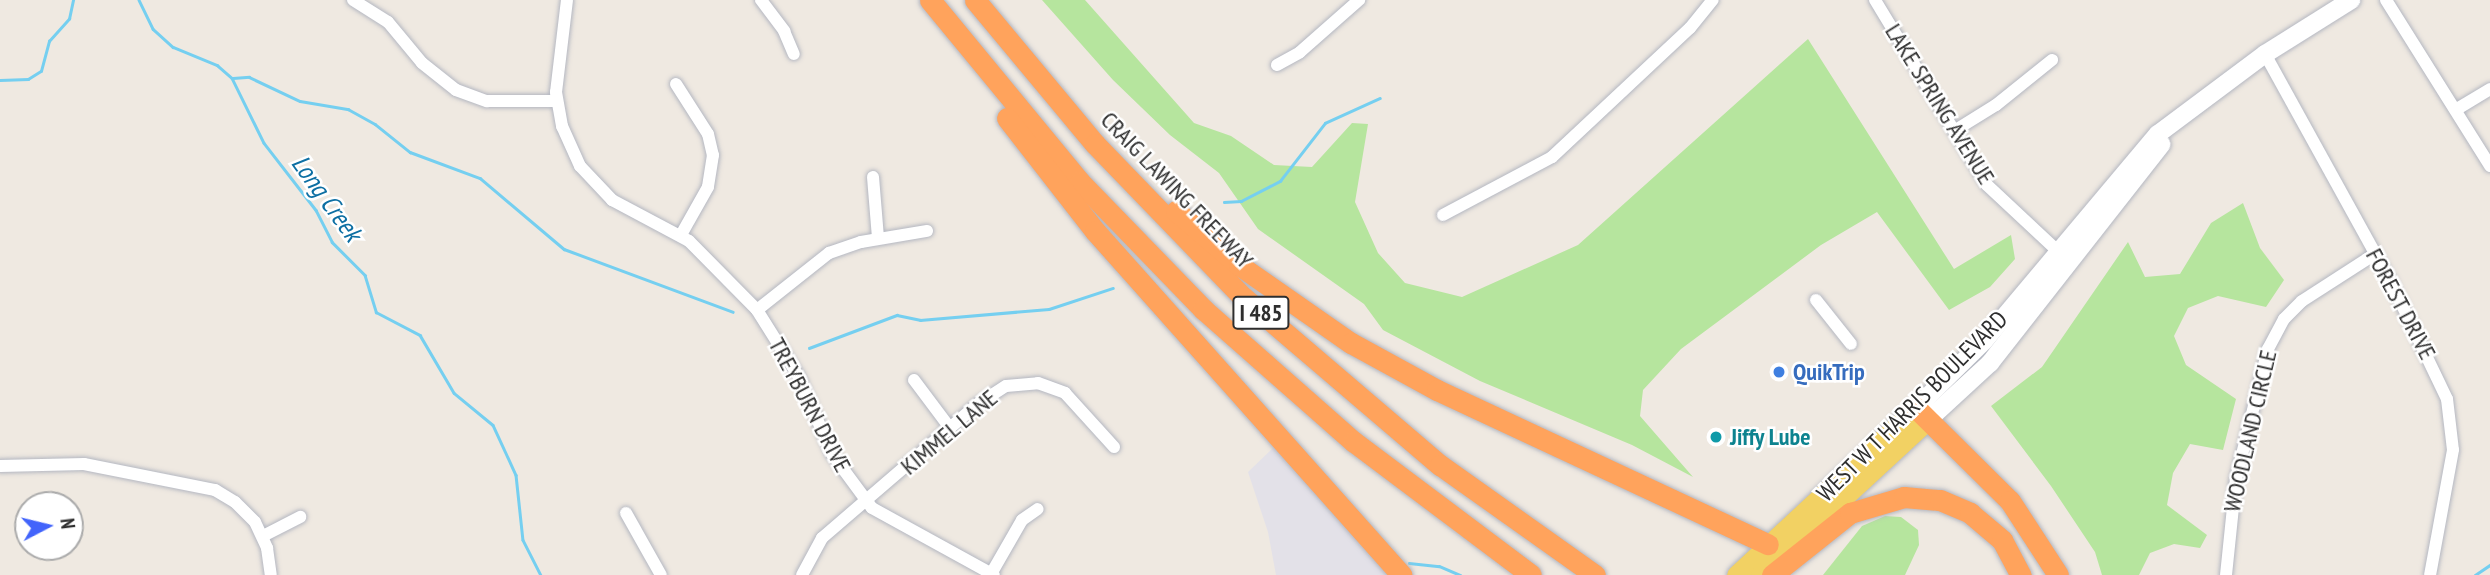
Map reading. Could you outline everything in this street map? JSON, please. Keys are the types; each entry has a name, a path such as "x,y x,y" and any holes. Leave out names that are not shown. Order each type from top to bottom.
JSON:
{"highway":[{"name":"I 485","path":"930,0 1080,182 1203,309 1353,442 1531,575"},
{"name":"CRAIG LAWING FREEWAY","path":"975,0 1057,101 1141,194 1301,349 1440,465 1594,575"},
{"path":"950,27 992,97 1095,231 1402,575"},
{"path":"1057,101 1239,265 1351,343 1437,390 1768,544"},
{"path":"1922,414 2010,501 2058,575"},
{"path":"1772,575 1850,513 1904,496 1940,500 1970,513 2002,540 2021,575"}],"main road":[{"name":"WEST W T HARRIS BOULEVARD","path":"1760,575 1922,414 2055,251 2150,143 2192,106 2265,54 2351,0"},
{"name":"WEST W T HARRIS BOULEVARD","path":"1736,575 1768,544 1922,414 1990,363 2192,106"}],"street":[{"path":"353,0 388,22 422,64 456,90 487,102 557,101"},
{"name":"TREYBURN DRIVE","path":"567,0 557,101 566,139 590,180 625,208 681,235 757,310 799,377 832,454 866,502 884,517 993,574"},
{"path":"761,0 785,31 794,54"},
{"path":"1277,65 1300,52 1359,0"},
{"path":"1443,215 1552,157 1690,28 1713,0"},
{"name":"LAKE SPRING AVENUE","path":"1875,0 1987,185 2055,251 2070,262"},
{"path":"2386,0 2457,109 2490,166"},
{"name":"FOREST DRIVE","path":"2265,54 2438,375 2451,417 2451,467 2430,575"},
{"path":"1954,131 1996,105 2052,60"},
{"path":"676,84 708,134 713,155 708,187 681,235"},
{"path":"2457,109 2490,89"},
{"path":"873,177 878,238"},
{"path":"757,310 819,258 878,238 927,230"},
{"name":"WOODLAND CIRCLE","path":"2226,575 2234,489 2268,349 2284,318 2302,301 2375,254"},
{"path":"1820,304 1829,322 1851,344"},
{"path":"914,380 950,428"},
{"name":"KIMMEL LANE","path":"802,575 815,547 950,428 1006,386 1038,383 1073,399 1114,447"},
{"path":"0,466 84,464 202,486 236,502 263,536 271,575"},
{"path":"993,574 1022,520 1038,509"},
{"path":"626,513 661,575"},
{"path":"263,536 300,517"}],"shaded area":[{"path":"1275,446 1391,575 1276,575 1268,532 1248,472"}],"green space":[{"path":"1042,0 1085,0 1194,123 1231,136 1274,165 1312,167 1352,123 1368,124 1355,202 1378,253 1405,283 1462,297 1578,245 1808,39 1954,269 2011,235 2015,259 1990,287 1949,310 1877,212 1821,245 1681,349 1643,390 1640,416 1693,477 1632,445 1480,381 1383,330 1364,304 1258,229 1219,173 1170,135 1113,80"},
{"path":"2243,203 2260,248 2284,280 2266,307 2218,296 2188,308 2174,336 2186,365 2236,399 2223,450 2190,444 2173,473 2167,505 2207,535 2200,548 2174,544 2150,553 2139,575 2102,575 2095,552 2051,486 1991,406 2042,367 2128,242 2145,277 2180,274 2211,223"},
{"path":"1885,516 1901,517 1918,530 1919,545 1905,575 1823,575 1862,526"}],"waterway":[{"path":"0,80 28,79 41,71 49,41 69,19 73,0"},
{"name":"Long Creek","path":"139,0 153,29 173,47 217,65 232,78 264,143 316,210 332,242 365,275 376,312 420,335 454,393 493,425 516,475 523,540 541,575"},
{"path":"233,78 249,77 300,101 348,109 375,124 410,152 480,178 564,249 733,312"},
{"path":"1224,202 1241,201 1280,181 1325,123 1380,98"},
{"path":"809,348 897,315 920,320 1049,309 1113,288"},
{"path":"1409,563 1439,566 1460,575"},
{"path":"2475,575 2490,565"}],"place":[{"name":"QuikTrip","path":"1779,372"},
{"name":"Jiffy Lube","path":"1716,437"}]}
